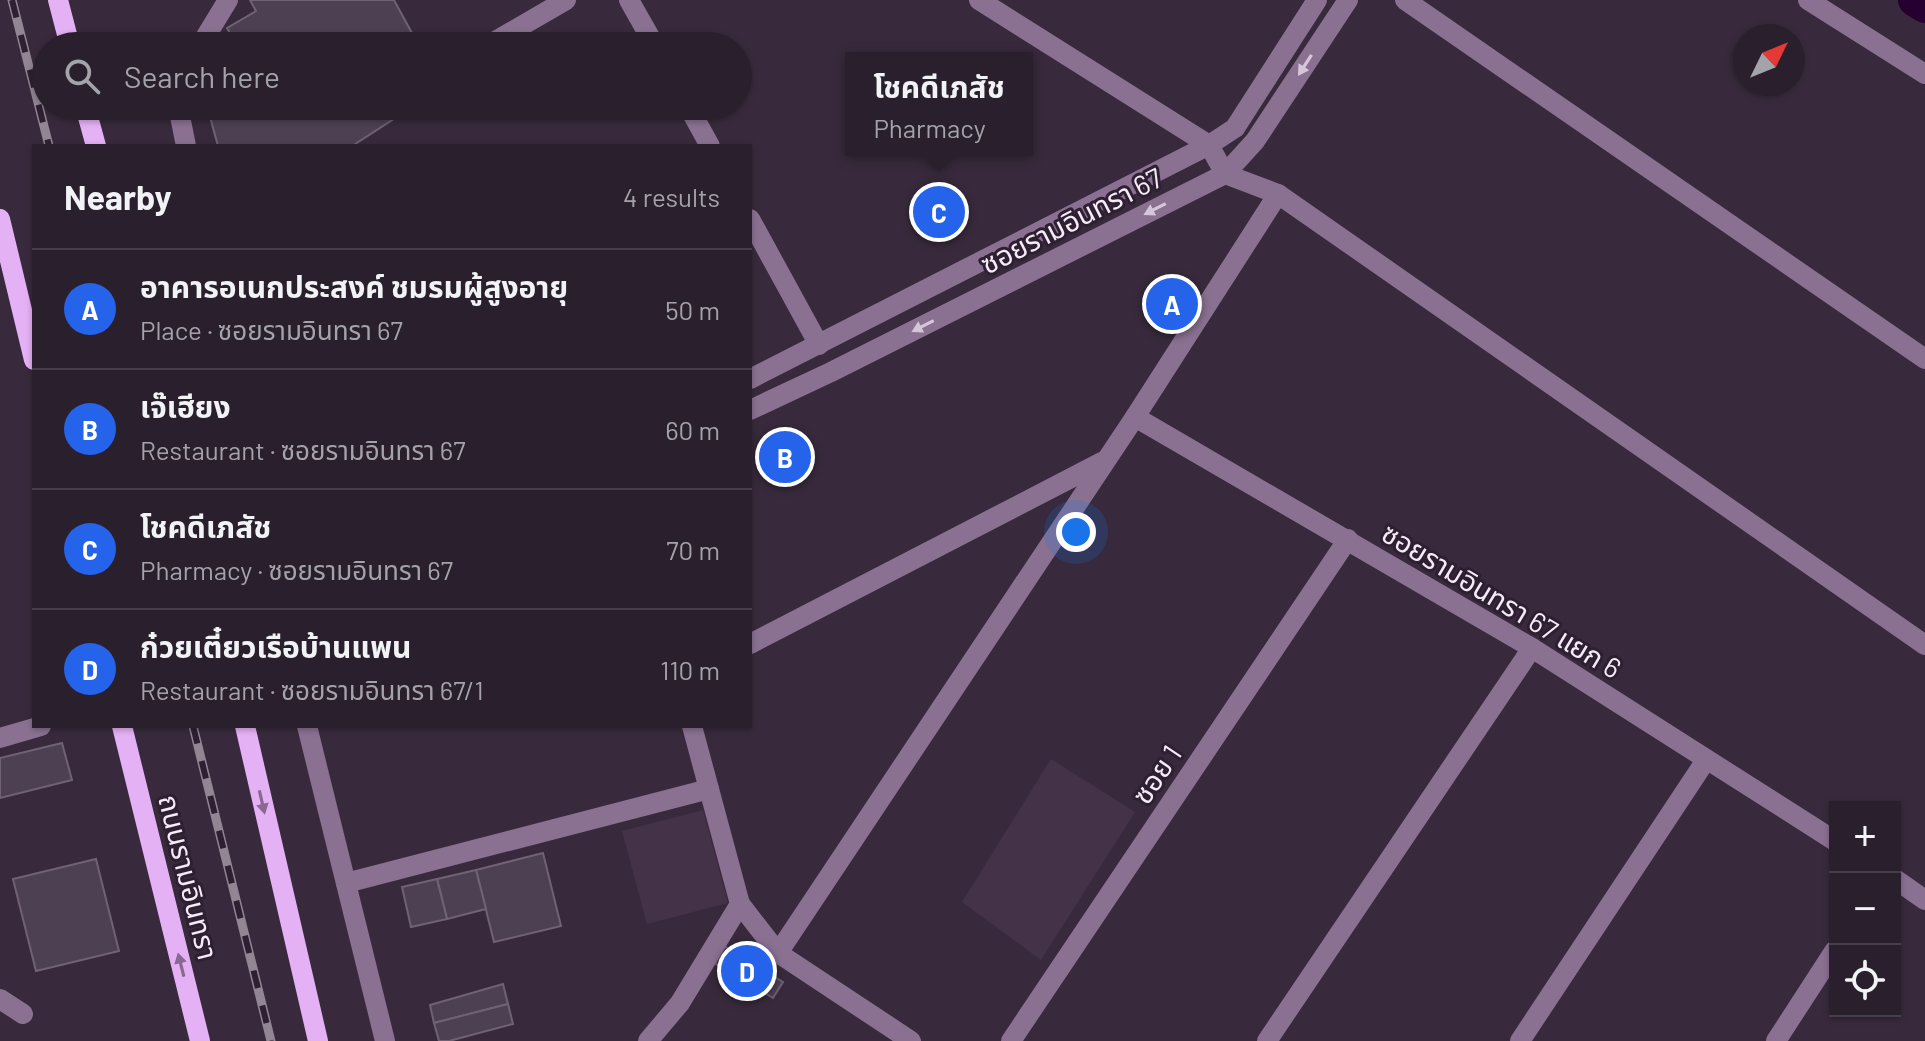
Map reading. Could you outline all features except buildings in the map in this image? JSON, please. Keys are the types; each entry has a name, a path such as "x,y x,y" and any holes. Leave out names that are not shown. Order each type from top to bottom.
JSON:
{"main road":[{"path":"58,0 66,32"},
{"path":"89,120 95,144"},
{"path":"0,219 32,352"},
{"name":"ถนนรามอินทรา","path":"122,728 200,1041"},
{"path":"245,728 318,1041"}],"street":[{"path":"209,32 228,0"},
{"path":"511,32 566,0"},
{"path":"629,0 647,32"},
{"path":"979,0 1209,145 1225,174 1278,194 1925,645"},
{"name":"ซอยรามอินทรา 67","path":"752,378 1209,145 1235,128 1317,0"},
{"name":"ซอยรามอินทรา 67","path":"752,409 1225,174 1255,141 1348,0"},
{"path":"1405,0 1925,359"},
{"path":"1808,0 1925,74"},
{"path":"181,120 186,144"},
{"path":"696,120 709,144"},
{"path":"778,953 1135,417 1278,194"},
{"path":"752,223 819,345"},
{"name":"ซอยรามอินทรา 67 แยก 6","path":"1135,417 1532,648 1829,837"},
{"path":"752,643 1105,460"},
{"name":"ซอย 1","path":"1011,1041 1348,539"},
{"path":"1267,1041 1532,648"},
{"path":"0,738 34,728"},
{"path":"307,728 385,1041"},
{"path":"693,728 740,904 778,953 911,1041"},
{"path":"1520,1041 1706,760"},
{"path":"346,883 709,789"},
{"path":"1901,883 1925,900"},
{"path":"648,1041 680,1003 740,904"},
{"path":"1776,1041 1829,959"},
{"path":"0,999 23,1014"}],"shaded area":[{"path":"1051,759 1135,812 1041,960 962,902"},
{"path":"703,810 728,903 647,924 622,831"}],"waterway":[{"path":"1915,0 1925,6"}],"railway":[{"path":"12,0 32,79"},
{"path":"42,120 48,144"},
{"path":"193,728 271,1041"}],"place":[{"name":"โชคดีเภสัช","path":"939,212"},
{"name":"อาคารอเนกประสงค์ ชมรมผู้สูงอายุ","path":"1172,304"},
{"name":"เจ๊เฮียง","path":"785,457"},
{"name":"ก๋วยเตี๋ยวเรือบ้านแพน","path":"747,971"}]}
